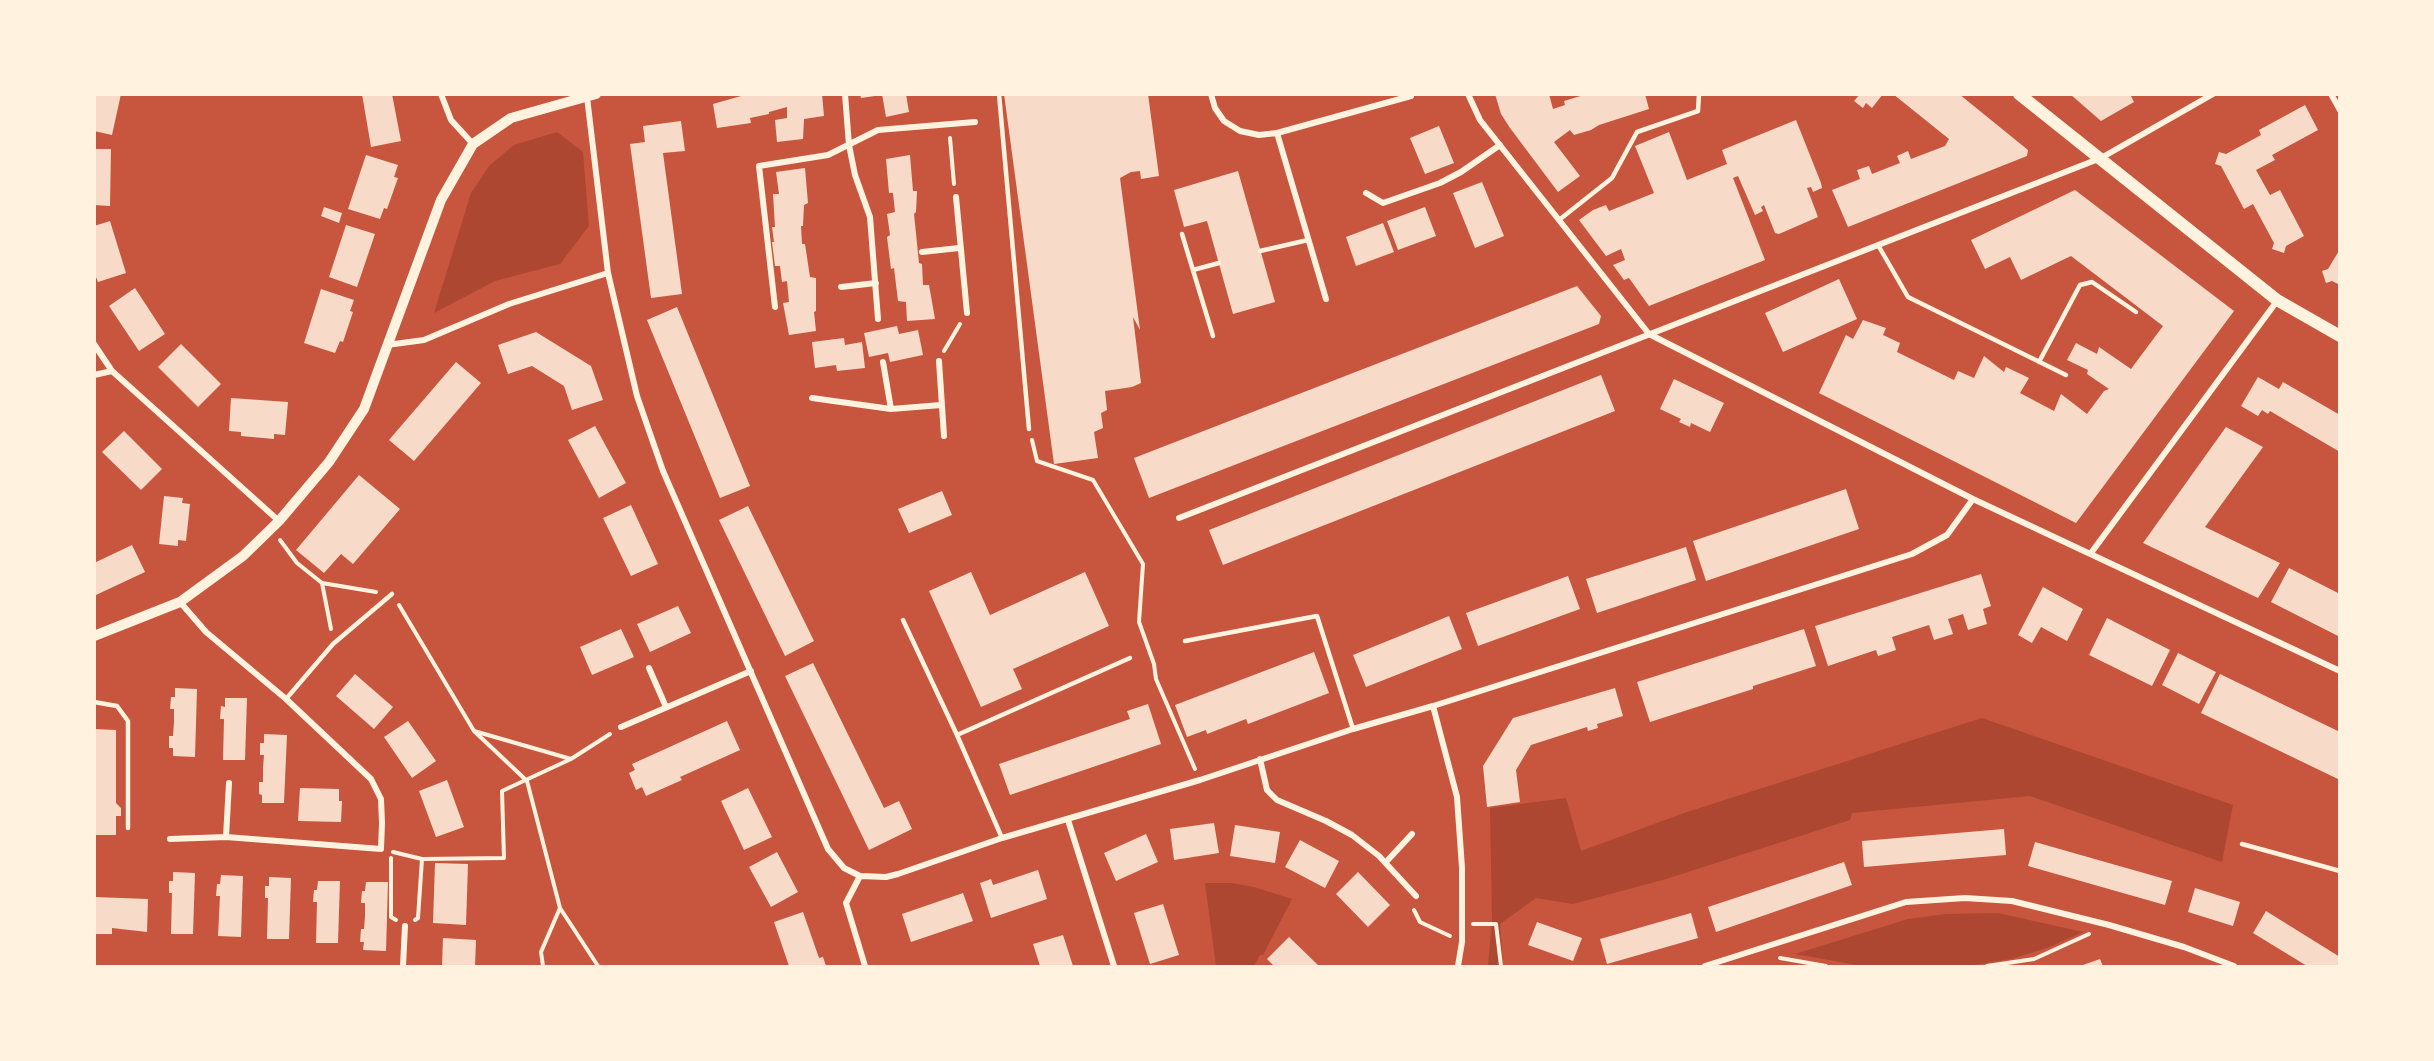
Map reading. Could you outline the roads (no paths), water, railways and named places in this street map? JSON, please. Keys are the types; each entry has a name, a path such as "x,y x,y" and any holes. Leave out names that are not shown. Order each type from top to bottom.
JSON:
{"main road":[{"path":"2019,94 2277,300 2340,336"}],"street":[{"path":"441,94 451,120 473,144"},
{"path":"844,94 849,145 855,175 870,217 878,319"},
{"path":"1211,94 1215,108 1224,121 1240,131 1259,135 1277,133 1412,96"},
{"path":"1468,94 1480,120 1649,334 1973,499 2340,671"},
{"path":"1179,518 2101,158 2213,94"},
{"path":"2331,94 2340,110"},
{"path":"94,636 180,602 243,556 275,525 329,462 364,409 441,200 473,144 511,118 591,96 608,273 637,396 663,471 828,849 844,868 860,876 886,877 898,874 1002,838 1200,780 1353,729 1433,706 1912,554 1947,535 1973,499"},
{"path":"775,307 759,166 828,155 878,130 975,122"},
{"path":"1277,133 1326,298"},
{"path":"1366,193 1383,203 1440,183 1500,145"},
{"path":"956,197 959,248 967,313"},
{"path":"922,252 959,248"},
{"path":"387,345 424,340 509,304 608,273"},
{"path":"842,287 876,283"},
{"path":"2091,553 2277,300"},
{"path":"94,344 112,371 275,525"},
{"path":"939,361 944,436"},
{"path":"883,362 891,408"},
{"path":"94,375 112,371"},
{"path":"813,398 891,408 941,405"},
{"path":"170,838 226,837 381,849 381,799 371,779 286,699 207,632 180,602"},
{"path":"650,668 666,707"},
{"path":"621,727 751,671"},
{"path":"1433,706 1457,797 1463,923 1458,966"},
{"path":"1260,759 1267,790 1277,800 1352,835 1386,862 1416,896"},
{"path":"226,837 229,783"},
{"path":"1068,820 1114,966"},
{"path":"1386,862 1412,834"},
{"path":"860,876 846,903 865,966"},
{"path":"1705,966 1906,902 1965,898 2012,901 2184,947 2234,966"},
{"path":"403,966 405,926"}],"lane":[{"path":"999,94 1029,429"},
{"path":"1559,220 1612,178 1637,132 1698,111 1699,94"},
{"path":"1182,234 1213,336"},
{"path":"1260,251 1308,240"},
{"path":"1878,245 1908,297 2066,375"},
{"path":"1193,270 1219,263"},
{"path":"2039,362 2080,285 2092,282 2136,312"},
{"path":"286,699 333,644 392,594"},
{"path":"1185,641 1317,616 1353,729"},
{"path":"903,620 1002,838"},
{"path":"957,735 1130,658"},
{"path":"94,702 117,706 128,721 128,828"},
{"path":"2242,844 2340,872"}]}
